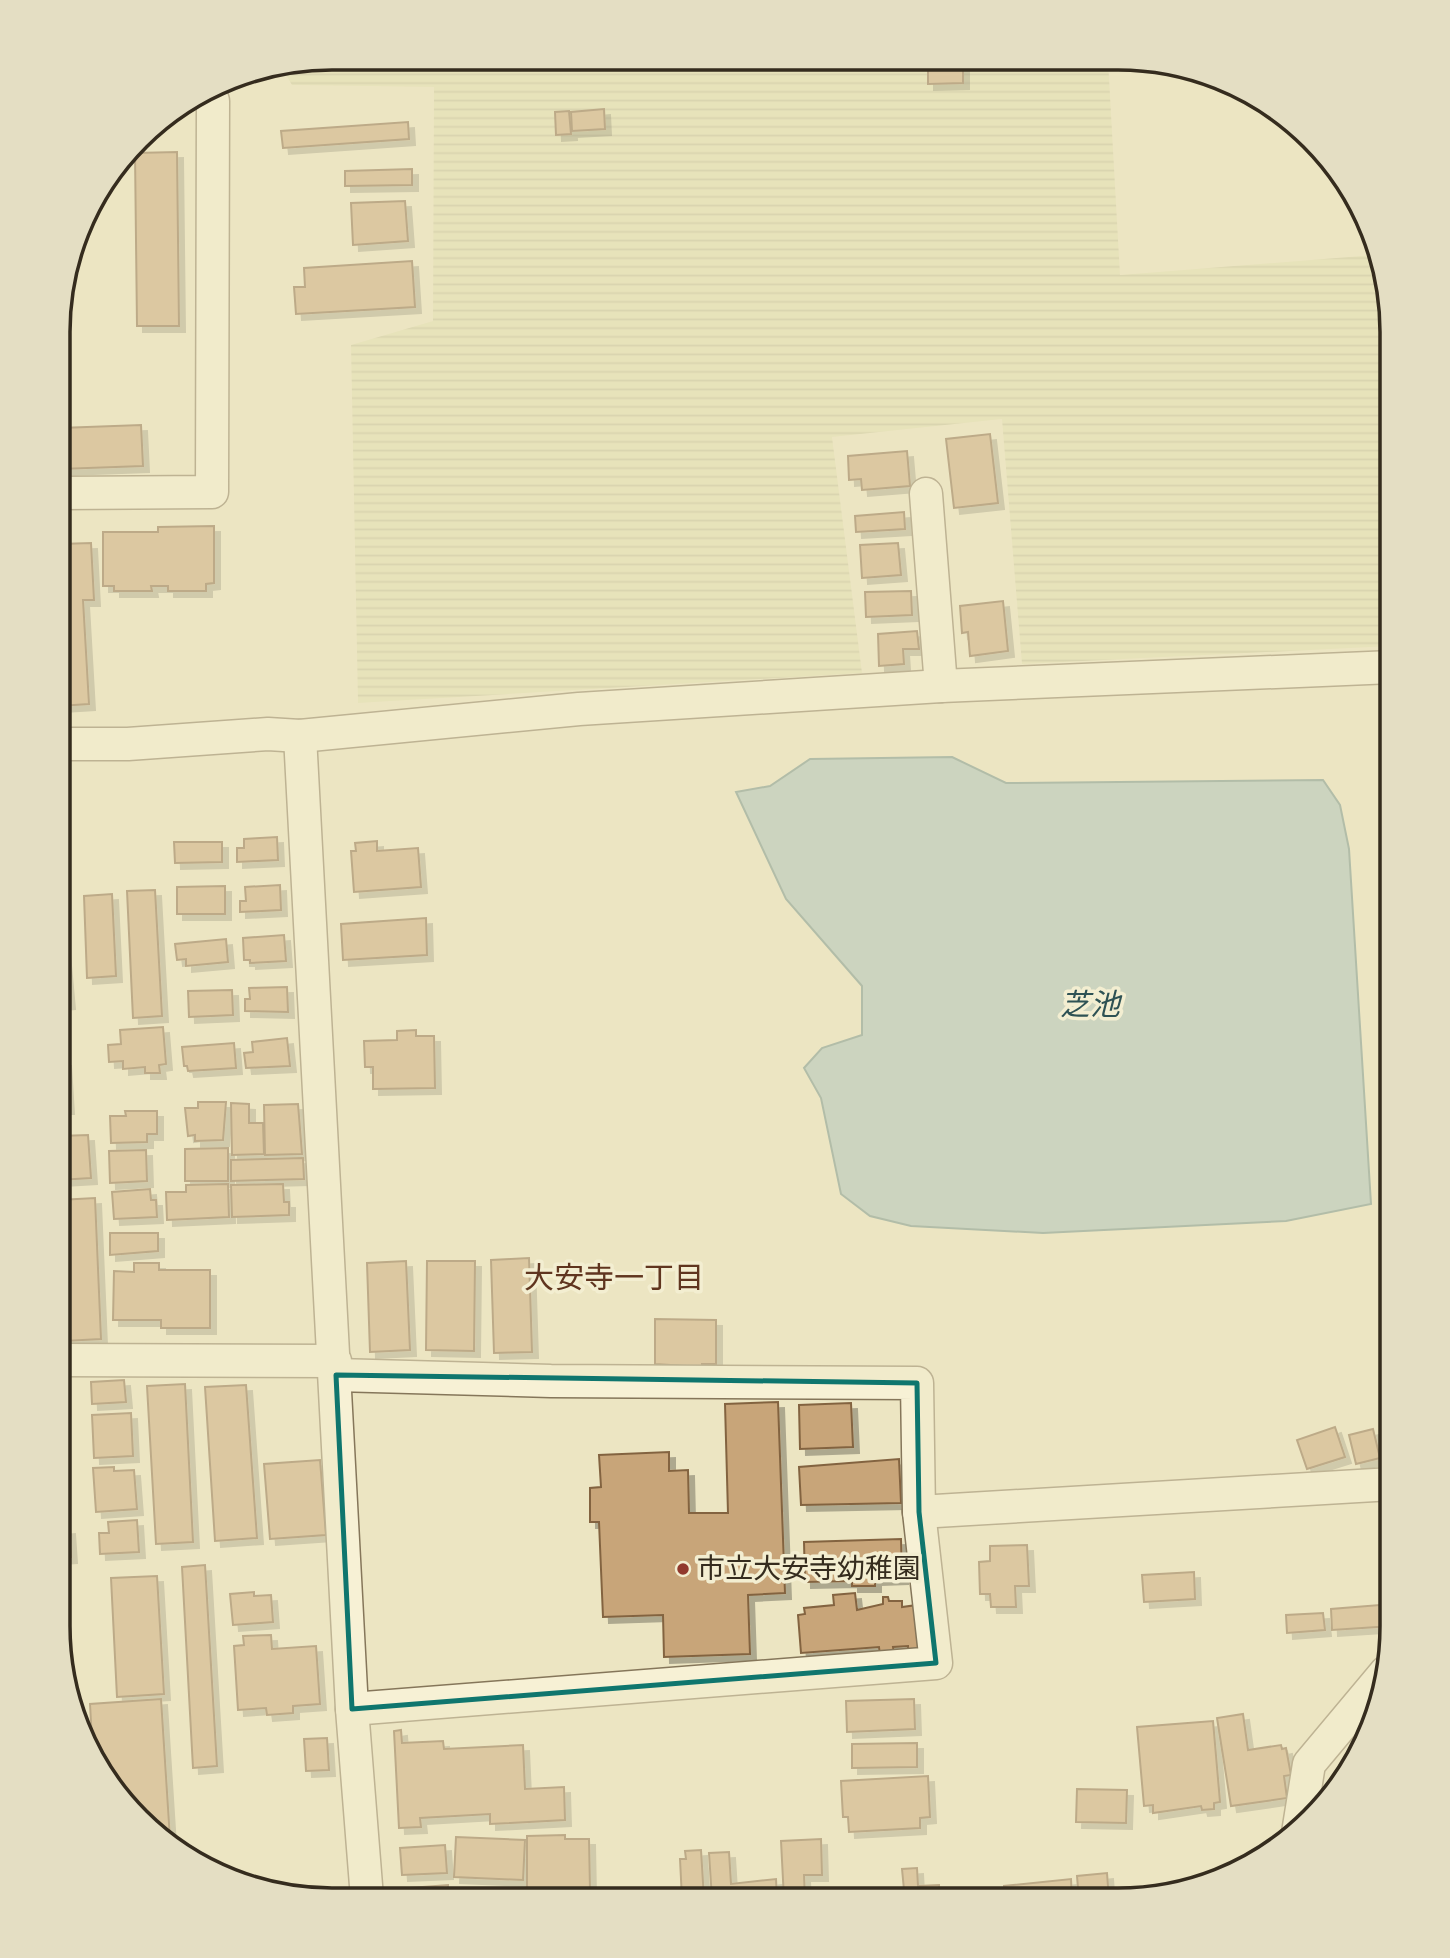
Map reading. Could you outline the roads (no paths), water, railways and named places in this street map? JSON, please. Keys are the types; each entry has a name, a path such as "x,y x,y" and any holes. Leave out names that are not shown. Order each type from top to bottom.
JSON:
{"street":[{"path":"70,493 212,492 212,99"},
{"path":"926,494 941,686"},
{"path":"70,744 128,744 268,734 300,736 579,709 941,686 1380,668"},
{"path":"300,736 352,1709 366,1888"},
{"path":"70,1360 335,1368 551,1381 917,1383 919,1512 936,1663 352,1709"},
{"path":"919,1512 1380,1485"},
{"path":"1301,1813 1309,1763 1372,1688"}],"water":[{"name":"芝池","path":"952,757 1006,783 1323,780 1340,805 1349,849 1371,1204 1286,1221 1043,1233 911,1226 870,1216 841,1194 821,1098 804,1068 822,1048 862,1035 862,986 786,899 736,792 770,786 810,759"}],"place":[{"name":"市立大安寺幼稚園","path":"683,1569"}],"district":[{"name":"大安寺一丁目","path":"614,1279"}]}
